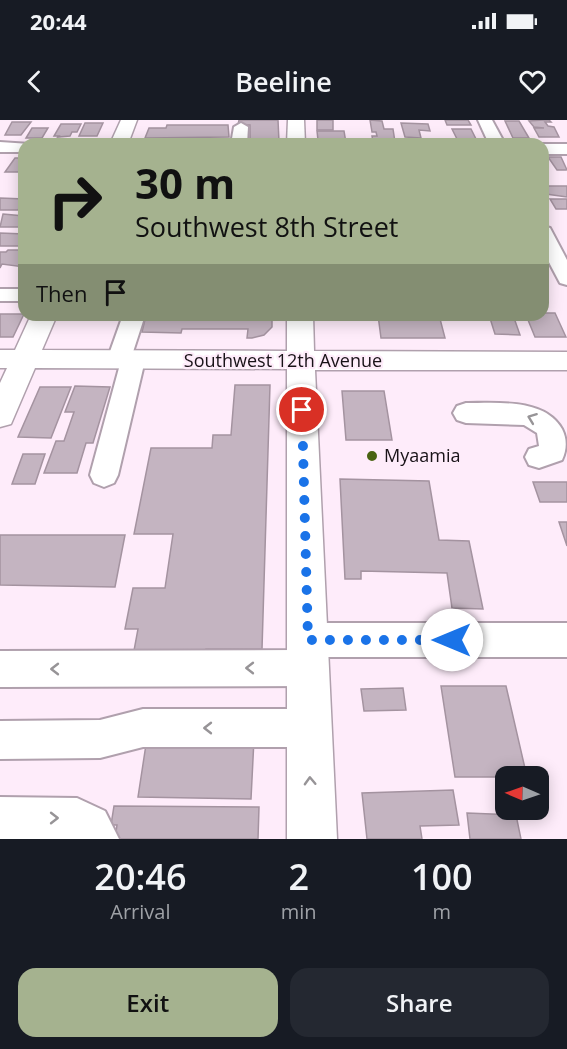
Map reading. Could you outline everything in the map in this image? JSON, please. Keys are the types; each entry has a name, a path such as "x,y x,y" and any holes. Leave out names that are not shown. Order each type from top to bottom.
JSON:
{"main road":[{"path":"122,138 129,120"},
{"path":"296,120 296,138"},
{"path":"0,416 12,359 40,321"},
{"path":"300,321 312,839"},
{"name":"Southwest 12th Avenue","path":"12,359 567,361"}],"street":[{"path":"485,120 494,138"},
{"path":"240,138 241,127"},
{"path":"0,147 18,147"},
{"path":"549,149 567,149"},
{"path":"549,244 567,279"},
{"path":"0,296 18,295"},
{"path":"104,475 133,321"},
{"path":"466,413 528,415 539,419 547,427 554,444 552,452 539,457"},
{"path":"0,669 567,640"},
{"path":"0,740 100,739 143,728 309,728"},
{"path":"0,818 77,819 88,823 96,831 98,839"}],"building":[{"path":"239,120 278,120 279,138 250,138 250,125 238,125"},
{"path":"317,120 333,120 333,130 317,130"},
{"path":"370,120 382,121 384,129 393,129 394,138 372,138 372,136 377,136 376,132 372,132"},
{"path":"445,120 468,120 471,125 447,125"},
{"path":"549,120 551,122 545,122 548,126 554,127 559,137 539,137 534,128 544,128 534,127 529,121"},
{"path":"505,121 519,121 529,138 513,138"},
{"path":"12,122 31,122 21,135 5,135"},
{"path":"85,123 103,123 97,136 79,136"},
{"path":"401,123 428,124 430,131 419,130 421,138 405,137"},
{"path":"61,124 81,124 77,132 72,132 70,136 54,136"},
{"path":"167,125 228,125 229,137 145,138 149,128 166,128"},
{"path":"32,128 48,128 42,138 26,138"},
{"path":"452,129 471,129 476,138 456,138"},
{"path":"317,131 344,131 345,138 318,138"},
{"path":"549,157 561,157 567,170 557,170"},
{"path":"15,158 18,158 18,172 5,172"},
{"path":"549,186 567,186 567,197 549,194"},
{"path":"0,198 18,199 18,210 0,210"},
{"path":"550,199 567,199 567,209 556,209"},
{"path":"3,214 18,215 18,227 0,227"},
{"path":"0,233 18,234 18,246 0,246"},
{"path":"18,250 18,266 2,264 0,268 0,252"},
{"path":"549,313 555,313 566,337 535,337 528,321 549,321"},
{"path":"0,314 18,314 18,321 21,321 13,337 0,337"},
{"path":"145,321 272,321 272,327 264,335 252,338 247,338 248,329 182,329 181,333 142,332"},
{"path":"379,321 441,321 445,338 381,338"},
{"path":"491,321 515,321 520,335 495,334"},
{"path":"235,385 270,385 262,649 206,649 205,657 133,656 138,629 125,629 133,588 165,588 173,534 134,534 151,448 212,448 213,435 231,435"},
{"path":"75,386 110,387 93,443 86,443 77,473 44,473 56,441 64,441 74,412 65,412"},
{"path":"40,387 71,387 51,438 18,437"},
{"path":"342,391 384,391 392,440 346,440"},
{"path":"23,454 45,454 35,484 12,484"},
{"path":"340,479 429,481 439,540 469,541 483,609 452,608 447,573 361,571 361,579 345,579"},
{"path":"533,482 567,482 567,502 540,502"},
{"path":"559,522 567,522 567,546"},
{"path":"0,535 125,535 115,587 0,585"},
{"path":"441,686 506,686 524,766 495,766 495,777 455,777"},
{"path":"403,688 406,710 364,711 361,689"},
{"path":"147,738 254,739 251,799 138,797"},
{"path":"453,790 459,825 420,826 422,839 367,839 362,793"},
{"path":"114,806 259,807 258,839 115,839 117,825 111,825"},
{"path":"467,813 495,814 495,820 517,820 521,839 470,839"}],"place":[{"name":"Myaamia","path":"372,456"}],"route":[{"path":"302,410 308,640 452,640"}]}
